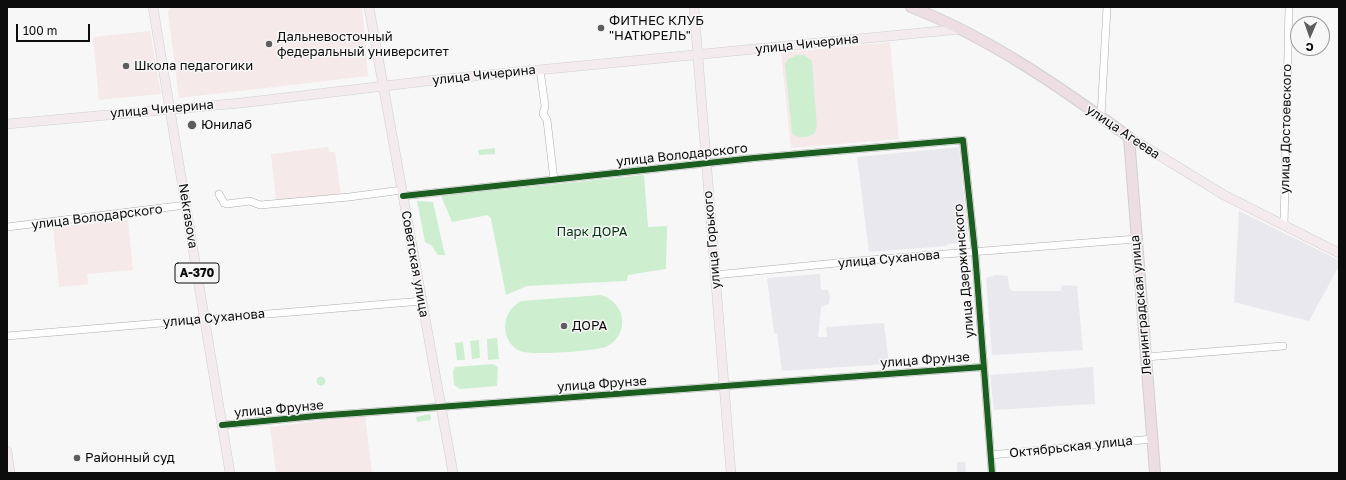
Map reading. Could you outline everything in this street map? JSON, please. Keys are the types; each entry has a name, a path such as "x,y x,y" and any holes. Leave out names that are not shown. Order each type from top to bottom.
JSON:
{"highway":[{"name":"улица Агеева","path":"910,7 962,29 1018,61 1129,137"},
{"name":"Ленинградская улица","path":"1129,137 1155,473"}],"main road":[{"name":"Nekrasova","path":"153,7 230,473"},
{"name":"Советская улица","path":"369,7 442,408 452,473"},
{"name":"улица Горького","path":"694,7 730,473"},
{"name":"улица Чичерина","path":"7,124 170,108 240,103 540,70 962,29"},
{"name":"улица Агеева","path":"1129,137 1224,195 1339,252"},
{"path":"7,450 10,473"}],"street":[{"path":"1101,117 1107,7"},
{"name":"улица Достоевского","path":"1284,226 1289,7"},
{"path":"540,70 545,106 543,114 547,120 554,180"},
{"name":"улица Володарского","path":"219,194 224,203 227,204 250,201 260,205 554,180 706,163 963,140"},
{"name":"улица Дзержинского","path":"963,140 975,252 992,473"},
{"name":"улица Володарского","path":"7,227 186,205"},
{"name":"улица Суханова","path":"715,275 857,261 1136,239"},
{"name":"улица Суханова","path":"7,336 422,301"},
{"path":"1146,358 1282,346"},
{"name":"улица Фрунзе","path":"222,425 360,413 983,367"},
{"name":"Октябрьская улица","path":"991,455 1152,439"}],"shaded area":[{"name":"Дальневосточный федеральный университет","path":"170,7 362,7 368,76 179,98 168,12"},
{"name":"Школа педагогики","path":"150,31 161,94 99,100 93,37"},
{"path":"890,42 899,139 791,148 781,53"},
{"path":"328,147 329,152 335,152 341,195 276,201 271,154"},
{"path":"959,147 968,236 964,236 964,243 948,244 947,246 869,252 857,157"},
{"path":"1239,211 1339,260 1339,266 1309,321 1234,302"},
{"path":"128,220 133,270 87,274 88,284 59,287 53,227"},
{"path":"820,274 821,290 828,290 830,296 829,304 821,307 818,337 827,337 826,327 884,323 889,364 782,371 777,333 774,333 767,278"},
{"path":"996,275 1008,276 1009,288 1013,291 1061,291 1062,285 1077,286 1083,350 992,355 986,278"},
{"path":"1093,367 1095,404 994,410 990,375"},
{"path":"365,415 372,473 276,473 270,427"},
{"path":"957,462 965,462 966,473 957,473"}],"green space":[{"path":"797,55 804,55 812,61 817,127 814,134 805,137 800,137 792,133 785,64 788,59"},
{"path":"495,148 495,154 479,155 478,150"},
{"name":"Парк ДОРА","path":"644,175 648,227 667,226 666,269 628,275 627,281 527,286 506,295 491,219 488,215 452,222 441,196"},
{"path":"417,201 433,202 445,255 438,255 431,245 425,242"},
{"name":"ДОРА","path":"601,295 610,299 616,305 622,320 622,327 619,335 614,342 606,347 562,352 526,352 520,351 513,347 507,337 505,326 508,314 514,306 521,301"},
{"path":"497,338 499,359 488,360 487,339"},
{"path":"479,340 480,358 472,359 470,341"},
{"path":"463,342 465,360 457,360 455,343"},
{"path":"493,364 498,367 497,386 460,389 454,385 453,371 455,367"},
{"path":"319,377 323,377 325,381 323,385 319,385 317,383 317,379"},
{"path":"430,414 431,420 417,422 416,417"}],"cycle path":[{"path":"403,196 754,158 963,140 975,252 992,473"},
{"path":"222,425 316,416 983,367"}],"place":[{"name":"ФИТНЕС КЛУБ \"НАТЮРЕЛЬ\"","path":"601,28"},
{"name":"Дальневосточный федеральный университет","path":"269,44"},
{"name":"Школа педагогики","path":"126,66"},
{"name":"Юнилаб","path":"192,125"},
{"name":"ДОРА","path":"564,326"},
{"name":"Районный суд","path":"77,458"}]}
